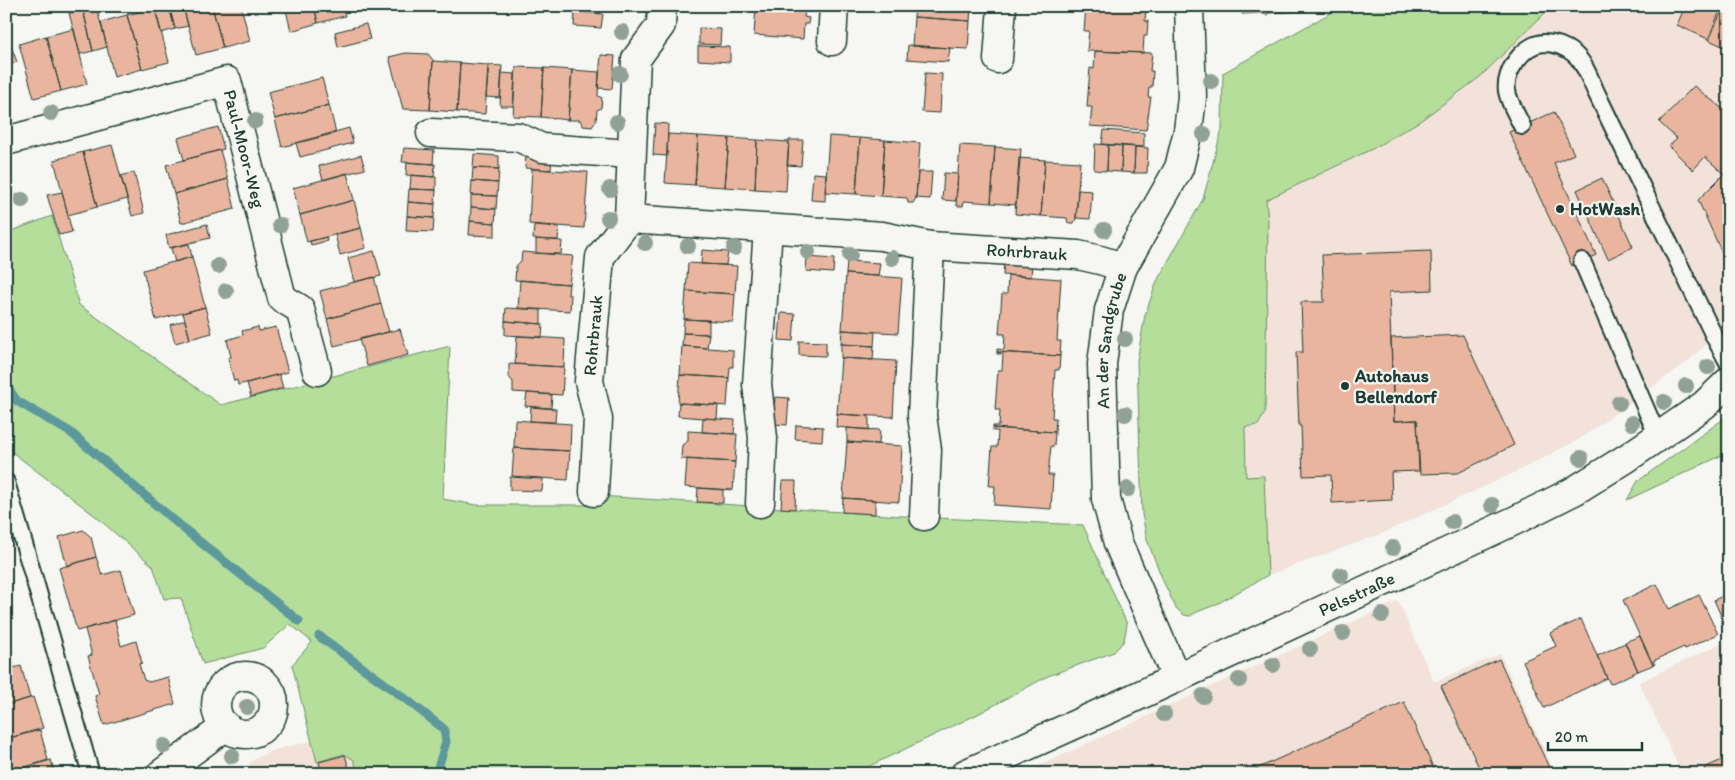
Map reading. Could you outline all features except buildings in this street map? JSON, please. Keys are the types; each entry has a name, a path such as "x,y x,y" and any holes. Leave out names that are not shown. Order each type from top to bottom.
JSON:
{"street":[{"path":"629,219 636,59 661,25 662,6"},
{"path":"832,41 834,6"},
{"path":"998,60 1002,6"},
{"name":"An der Sandgrube","path":"1176,677 1118,543 1106,499 1102,364 1109,310 1123,267 1178,168 1186,140 1192,97 1189,6"},
{"name":"Paul-Moor-Weg","path":"6,141 227,81 282,298 300,309 317,371"},
{"path":"432,133 518,137 542,148 631,154"},
{"name":"Rohrbrauk","path":"594,492 598,418 589,382 600,257 629,219 882,236 930,246 1078,256 1123,267"},
{"path":"760,503 763,438 757,384 768,228"},
{"path":"924,516 928,450 922,416 930,246"},
{"name":"Pelsstraße","path":"965,774 1574,492 1704,405 1729,381"},
{"path":"161,774 226,726"}],"lane":[{"path":"1522,126 1507,90 1512,68 1526,51 1543,43 1557,45 1574,54 1581,62 1596,92 1714,338 1729,364"},
{"path":"1582,261 1658,436"},
{"path":"6,482 91,774"}],"shaded area":[{"path":"1552,6 1729,6 1729,323 1687,362 1578,440 1522,469 1381,534 1268,575 1264,476 1246,477 1245,427 1258,425 1265,413 1268,222 1266,200 1372,149 1480,77"},
{"path":"1398,601 1434,682 1500,654 1555,774 1021,774"},
{"path":"1729,640 1729,774 1682,774 1639,682"},
{"path":"312,741 317,762 344,754 354,760 358,774 252,774 249,763 258,757 275,750"}],"green space":[{"path":"1343,6 1552,6 1480,77 1420,121 1372,149 1266,200 1268,222 1265,413 1258,425 1245,427 1246,477 1264,476 1268,575 1215,605 1190,616 1184,615 1176,608 1164,583 1147,540 1142,514 1137,361 1145,315 1157,281 1203,199 1222,129 1223,73"},
{"path":"52,216 79,305 221,405 450,346 443,499 476,505 598,505 599,496 917,517 1083,525 1127,624 1124,641 1114,652 1048,676 976,715 853,774 358,774 354,760 344,754 317,762 292,665 312,642 290,624 263,648 203,664 181,598 164,599 153,566 94,515 12,452 6,434 6,233"},
{"path":"1729,415 1729,452 1627,500 1638,481"}],"waterway":[{"path":"6,385 17,401 70,432 189,533 299,621"},
{"path":"319,636 444,729 446,742 436,774"}],"place":[{"name":"HotWash","path":"1560,209"},
{"name":"Autohaus Bellendorf","path":"1345,386"}]}
